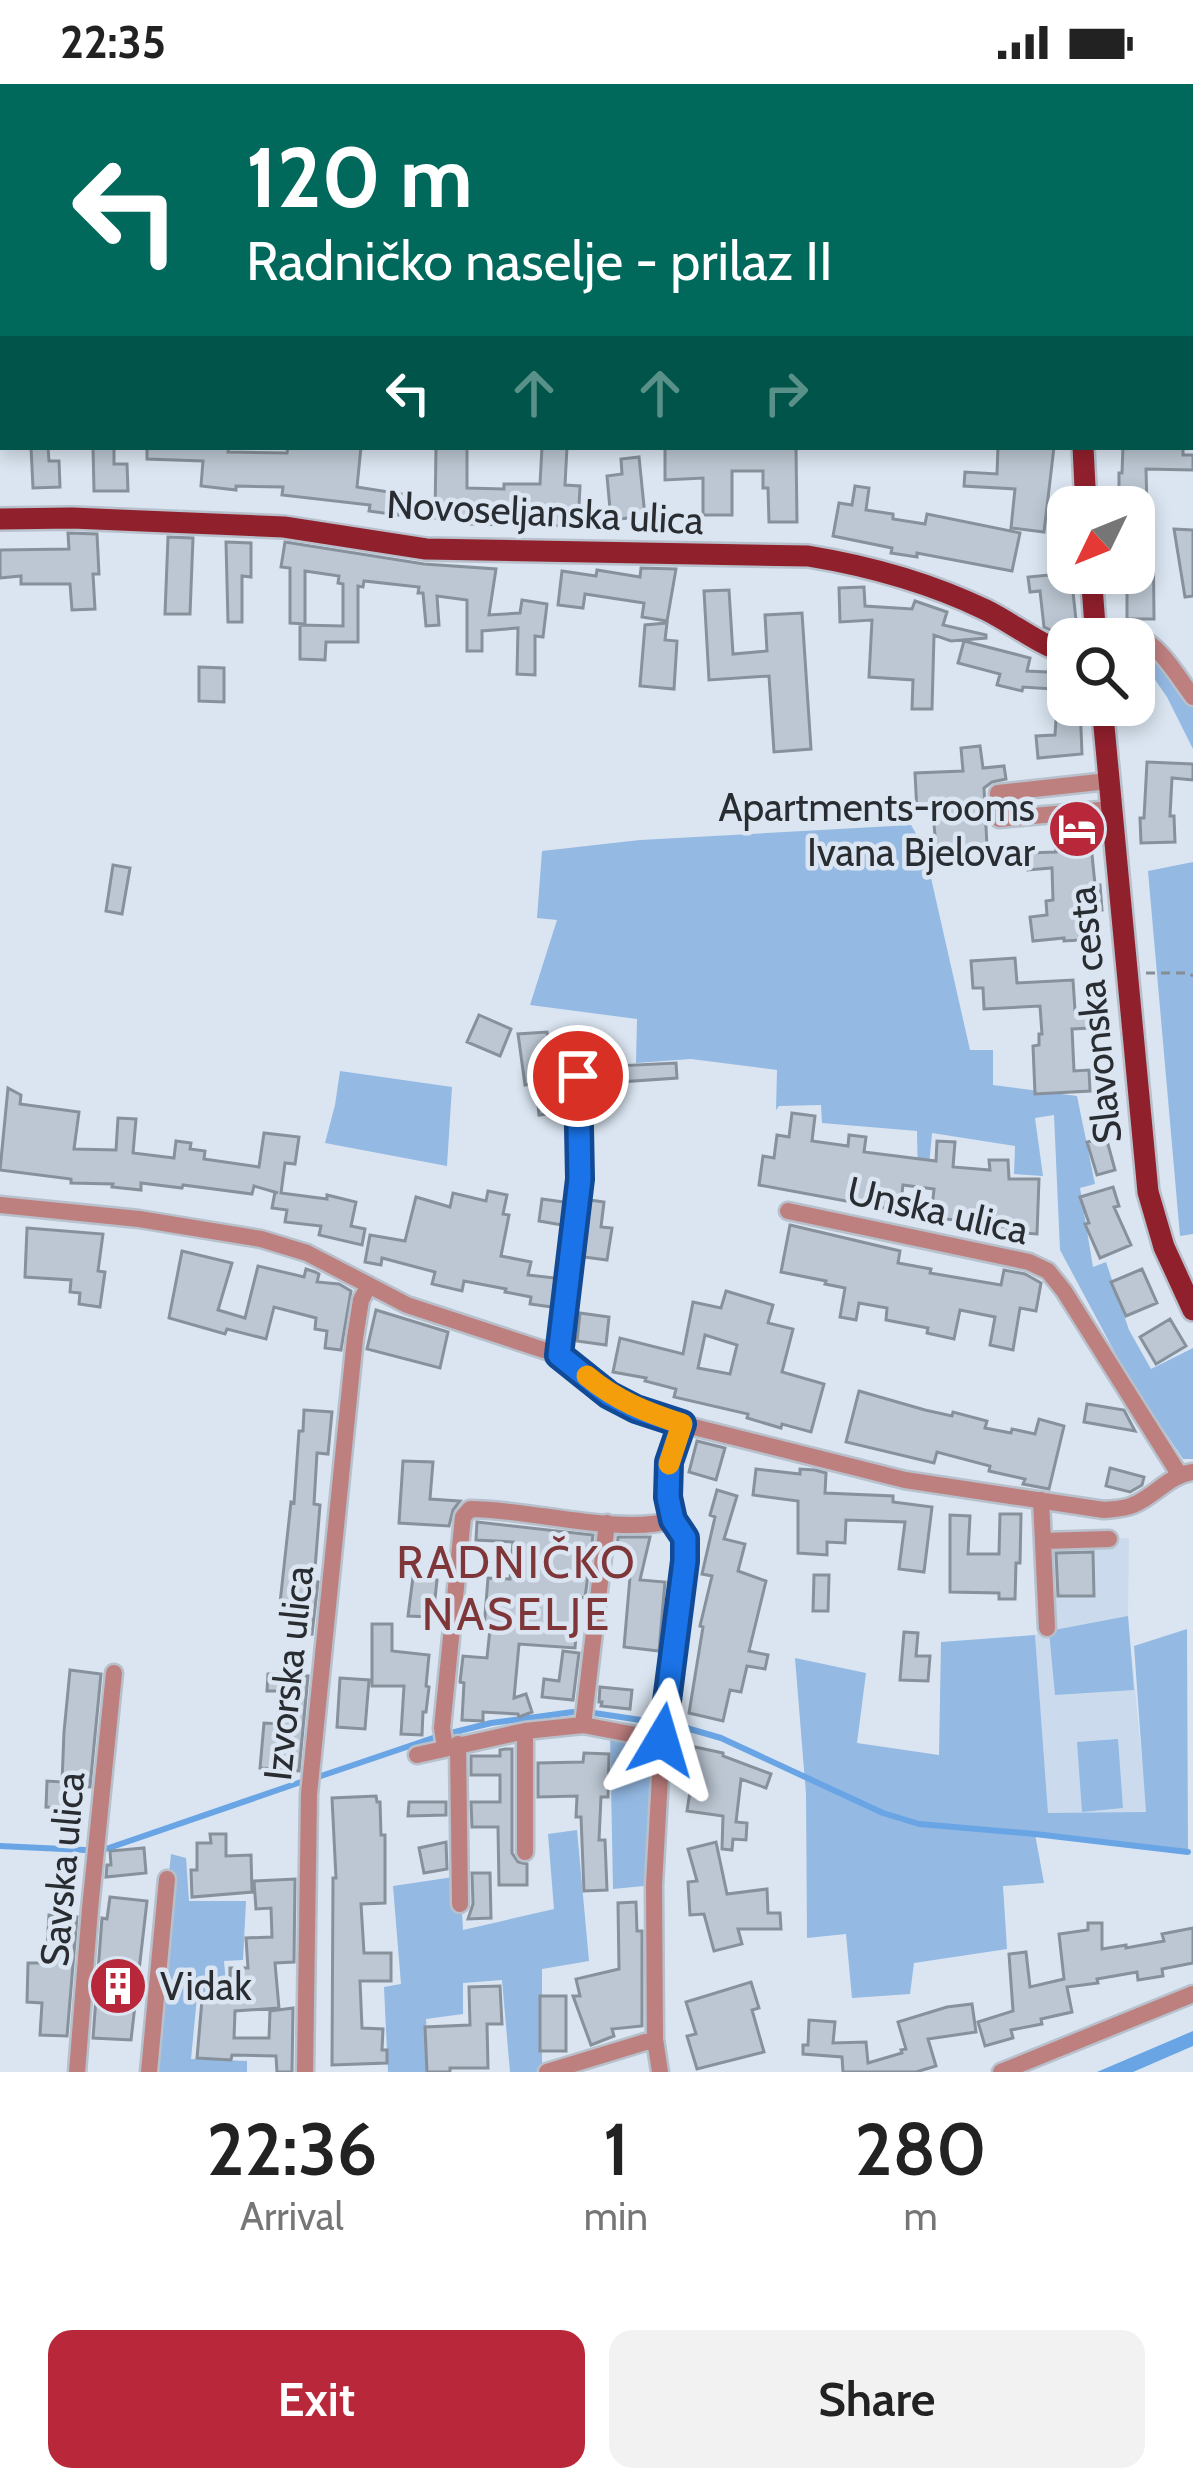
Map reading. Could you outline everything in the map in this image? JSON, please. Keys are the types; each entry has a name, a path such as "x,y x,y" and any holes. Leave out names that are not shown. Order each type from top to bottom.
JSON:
{"main road":[{"path":"1083,450 1085,486"},
{"name":"Novoseljanska ulica","path":"0,519 284,527 427,549 808,556 853,563 948,594 987,610 1047,645"},
{"name":"Slavonska cesta","path":"1104,726 1148,1192 1164,1247 1193,1310"}],"street":[{"path":"1155,650 1193,697"},
{"path":"1108,781 998,793 999,820 1111,809"},
{"path":"559,1355 580,1179 578,1076"},
{"path":"0,1205 120,1217 261,1239 307,1253 407,1305 559,1355 609,1395 636,1409 905,1480 1104,1510 1129,1507 1186,1473"},
{"name":"Unska ulica","path":"788,1210 990,1252 1048,1271 1186,1473"},
{"name":"Izvorska ulica","path":"305,2072 309,1794 355,1339 361,1300 369,1285"},
{"path":"660,2072 655,2039 654,1886 662,1740 685,1561 685,1538 673,1520 668,1497 669,1462 682,1424"},
{"path":"1041,1500 1047,1628"},
{"path":"460,1904 451,1746 442,1728 463,1517 470,1509 499,1509 608,1523 654,1525 673,1520"},
{"path":"583,1725 608,1523"},
{"path":"1043,1541 1109,1538"},
{"name":"Savska ulica","path":"77,2072 114,1673"},
{"path":"417,1755 525,1731 583,1725 662,1740"},
{"path":"525,1731 525,1852"},
{"path":"148,2072 167,1879"},
{"path":"1000,2072 1193,1994"},
{"path":"547,2072 655,2039"}],"path":[{"path":"1126,974 1193,976"}],"shaded area":[{"path":"1155,656 1193,697 1193,749 1155,680"},
{"path":"911,825 924,847 970,1050 993,1050 993,1085 1077,1096 1095,1184 1080,1188 1093,1267 1106,1262 1129,1330 1151,1369 1193,1348 1193,1459 1183,1459 1128,1377 1060,1250 1054,1115 1035,1118 1043,1176 1014,1174 1015,1146 932,1133 928,1178 918,1179 917,1131 822,1123 821,1105 779,1106 776,1110 777,1070 691,1059 636,1063 637,1019 530,1005 557,920 537,918 542,851 640,840"},
{"path":"1193,862 1193,1234 1180,1236 1148,871"},
{"path":"340,1071 452,1087 447,1166 325,1143"},
{"path":"1129,1538 1128,1617 1147,1812 1048,1814 1035,1635 1047,1628 1043,1541"},
{"path":"1128,1616 1134,1690 1055,1695 1049,1631"},
{"path":"1187,1629 1188,1852 1035,1834 1044,1883 1003,1886 1007,1949 914,1963 910,1994 852,1998 846,1934 807,1938 806,1794 795,1658 866,1673 857,1743 939,1755 941,1642 1035,1635 1048,1813 1146,1812 1134,1646"},
{"path":"610,1730 662,1740 654,1885 613,1889"},
{"path":"1118,1739 1123,1808 1082,1812 1077,1742"},
{"path":"577,1830 589,1961 542,1969 542,2072 510,2072 502,1980 463,1983 463,2014 426,2019 429,2072 388,2072 384,1987 401,1984 393,1886 460,1876 463,1930 554,1909 548,1834"},
{"path":"171,1854 186,1858 189,1901 246,1901 243,1960 224,1961 227,1995 197,1997 191,2059 247,2061 247,2072 149,2072"},
{"path":"1193,2031 1193,2046 1133,2072 1097,2072"}],"building":[{"path":"31,450 48,450 49,461 59,461 60,487 33,488"},
{"path":"93,450 114,450 114,464 127,464 128,491 94,491"},
{"path":"147,450 361,450 357,487 401,494 398,515 369,511 370,505 282,495 283,487 201,486 203,461 147,459"},
{"path":"436,450 467,450 467,488 504,489 504,484 540,484 542,450 567,450 565,485 580,486 578,526 471,524 471,518 435,518"},
{"path":"665,450 796,450 797,522 769,522 763,471 732,471 732,515 703,515 703,478 665,480"},
{"path":"998,450 1054,450 1044,532 1011,528 1015,489 964,486 965,472 997,474"},
{"path":"1123,450 1183,450 1183,455 1193,455 1193,470 1146,469 1146,486 1119,486"},
{"path":"639,457 645,516 611,520 607,476 622,474 621,459"},
{"path":"855,486 869,488 866,510 893,514 893,519 925,524 927,514 1020,533 1012,571 917,553 917,557 891,553 892,548 833,536 839,503 852,505"},
{"path":"1174,529 1193,530 1193,596 1185,597"},
{"path":"68,533 97,534 95,609 72,610 70,584 21,584 21,576 0,578 0,550 69,549"},
{"path":"168,537 193,538 190,614 165,614"},
{"path":"226,542 251,543 251,577 242,576 242,622 228,622"},
{"path":"285,542 424,564 496,569 489,615 520,613 522,600 547,604 543,637 535,636 535,675 517,674 518,628 482,631 482,651 467,651 467,600 437,596 439,625 426,626 419,587 364,581 363,587 358,586 358,642 326,642 325,660 300,659 300,625 343,626 343,584 338,583 339,576 305,571 305,624 290,623 290,568 281,567"},
{"path":"641,568 676,569 667,621 642,617 644,603 585,594 583,608 558,605 562,571 596,576 597,570 640,577"},
{"path":"1047,575 1047,594 1073,594 1076,618 1047,618 1044,627 1040,591 1030,592 1028,577"},
{"path":"864,587 865,606 912,609 915,601 947,612 943,625 986,635 951,641 934,635 932,709 912,709 913,680 869,677 872,620 840,622 839,588"},
{"path":"729,590 733,654 767,651 765,615 802,613 811,749 774,752 769,676 709,680 704,591"},
{"path":"1127,594 1154,594 1154,618 1127,618"},
{"path":"667,623 665,640 677,641 674,689 640,686 645,625"},
{"path":"964,641 1030,658 1027,671 1047,672 1047,689 1023,687 1022,691 997,685 1000,674 958,663"},
{"path":"199,667 224,668 224,702 199,701"},
{"path":"1056,726 1081,726 1082,754 1038,758 1036,736 1055,735"},
{"path":"980,746 983,768 1004,766 1006,779 984,788 987,846 936,848 933,812 917,812 915,773 963,771 961,748"},
{"path":"1147,762 1193,764 1193,780 1172,778 1170,816 1174,816 1175,842 1141,843"},
{"path":"1089,824 1102,910 1096,910 1098,939 1033,941 1030,917 1047,915 1046,901 1053,900 1052,868 1028,870 1027,853 1056,852 1055,827"},
{"path":"113,865 130,868 122,914 106,911"},
{"path":"1015,958 1017,983 1073,980 1075,1010 1089,1009 1090,1028 1072,1029 1074,1071 1089,1070 1090,1091 1035,1094 1033,1046 1039,1045 1042,1034 1040,1006 984,1009 983,988 973,988 971,961"},
{"path":"479,1015 511,1029 500,1056 467,1042"},
{"path":"547,1032 556,1085 565,1084 566,1112 539,1115 536,1083 525,1085 518,1034"},
{"path":"616,1060 617,1066 676,1063 677,1078 591,1089 590,1062"},
{"path":"8,1088 21,1095 20,1104 79,1112 74,1149 116,1150 118,1118 136,1119 133,1153 174,1158 176,1141 205,1151 204,1159 259,1167 264,1133 299,1137 295,1164 285,1163 281,1193 356,1202 351,1226 365,1229 362,1245 319,1235 321,1226 285,1222 287,1210 272,1208 275,1192 254,1186 252,1194 141,1183 141,1190 0,1170"},
{"path":"792,1113 815,1116 812,1141 848,1146 849,1135 866,1137 864,1152 936,1161 937,1141 955,1142 953,1167 990,1170 989,1160 1008,1160 1009,1179 1039,1179 1037,1234 931,1218 934,1189 903,1185 900,1211 759,1185 763,1156 774,1158 777,1135 789,1137"},
{"path":"1106,1137 1115,1170 1097,1175 1087,1142"},
{"path":"1113,1187 1119,1206 1114,1207 1131,1245 1100,1258 1085,1224 1089,1223 1080,1197"},
{"path":"488,1191 507,1195 503,1214 509,1215 501,1256 531,1262 528,1275 555,1278 552,1307 530,1304 531,1297 506,1289 464,1281 462,1291 432,1284 435,1272 382,1258 381,1265 365,1262 370,1235 405,1241 416,1197 450,1207 453,1193 486,1201"},
{"path":"542,1199 564,1202 562,1225 539,1221"},
{"path":"590,1200 604,1202 601,1227 612,1228 607,1260 584,1257"},
{"path":"790,1225 900,1251 898,1263 931,1269 930,1273 1001,1285 1004,1270 1025,1274 1041,1283 1036,1311 1020,1308 1013,1350 990,1345 995,1317 960,1310 954,1339 886,1320 887,1308 859,1303 856,1320 840,1317 845,1288 781,1272"},
{"path":"27,1228 103,1234 100,1307 79,1304 80,1293 70,1292 71,1280 25,1277"},
{"path":"182,1251 232,1263 218,1310 245,1318 258,1266 304,1277 306,1269 319,1274 317,1282 339,1284 351,1291 341,1350 325,1348 327,1331 315,1329 316,1318 274,1307 266,1339 227,1329 225,1334 169,1318"},
{"path":"1142,1269 1157,1303 1126,1316 1111,1282"},
{"path":"726,1291 773,1305 768,1323 793,1329 782,1372 824,1384 811,1432 674,1397 676,1389 613,1372 620,1338 683,1354 693,1302 721,1308","holes":["705,1335 737,1345 730,1374 698,1368"]},
{"path":"376,1310 448,1332 440,1368 367,1349"},
{"path":"580,1313 609,1317 606,1345 577,1341"},
{"path":"1170,1319 1186,1346 1156,1364 1140,1337"},
{"path":"859,1391 987,1421 985,1428 1011,1433 1012,1429 1035,1434 1039,1419 1064,1426 1049,1489 937,1452 934,1463 846,1442"},
{"path":"1087,1404 1124,1410 1135,1431 1084,1422"},
{"path":"304,1410 332,1412 328,1454 317,1453 314,1504 320,1505 314,1581 318,1582 312,1634 291,1632 294,1604 280,1603"},
{"path":"697,1441 725,1448 716,1480 689,1472"},
{"path":"403,1461 433,1462 430,1499 460,1501 449,1526 399,1523"},
{"path":"1110,1468 1144,1477 1142,1485 1130,1492 1106,1486"},
{"path":"756,1469 800,1474 800,1469 815,1470 826,1473 825,1493 893,1496 893,1502 932,1507 924,1572 899,1569 905,1522 846,1520 845,1543 827,1542 827,1555 798,1553 798,1501 753,1495"},
{"path":"717,1490 737,1496 724,1539 745,1544 738,1571 766,1581 749,1651 768,1655 765,1669 747,1666 741,1692 730,1690 723,1721 689,1713 712,1576 702,1574"},
{"path":"1000,1514 1021,1514 1015,1599 999,1599 999,1593 950,1592 950,1515 970,1516 968,1554 999,1554"},
{"path":"477,1522 593,1535 585,1598 579,1597 575,1648 519,1644 514,1698 526,1694 532,1712 519,1717 483,1712 483,1721 462,1720 463,1656 487,1658 488,1578 510,1579 513,1542 476,1540"},
{"path":"618,1537 650,1537 640,1580 665,1582 659,1651 624,1647 632,1554 617,1550"},
{"path":"1093,1552 1094,1596 1058,1596 1056,1553"},
{"path":"814,1575 829,1575 828,1611 813,1611"},
{"path":"413,1577 437,1580 433,1617 408,1616"},
{"path":"372,1624 392,1624 392,1651 429,1655 422,1735 401,1734 404,1686 372,1686"},
{"path":"904,1632 918,1633 916,1656 930,1656 928,1681 900,1680"},
{"path":"563,1651 579,1653 573,1700 542,1697 544,1679 559,1681"},
{"path":"70,1670 101,1674 90,1787 69,1786 68,1808 46,1807 47,1781 62,1782"},
{"path":"268,1674 308,1676 299,1771 260,1768 264,1723 281,1724 283,1691 267,1691"},
{"path":"340,1678 369,1680 365,1729 337,1727"},
{"path":"600,1687 632,1690 630,1709 601,1706"},
{"path":"695,1747 723,1753 771,1774 766,1788 741,1779 736,1822 747,1823 746,1840 733,1839 732,1850 722,1849 723,1816 687,1811"},
{"path":"512,1749 512,1853 518,1862 527,1864 527,1885 499,1885 498,1827 472,1827 471,1802 500,1802 500,1775 471,1775 471,1756 500,1756 500,1750"},
{"path":"584,1753 609,1754 608,1797 601,1797 599,1840 605,1840 607,1890 584,1891 577,1796 538,1797 538,1763 583,1762"},
{"path":"376,1796 381,1835 385,1835 385,1903 361,1904 364,1953 391,1953 391,1981 360,1981 362,2028 383,2029 387,2063 332,2065 336,1878 332,1798"},
{"path":"409,1802 446,1802 446,1815 408,1816"},
{"path":"210,1834 226,1834 226,1856 251,1855 252,1892 192,1897 197,1843 211,1843"},
{"path":"446,1842 447,1869 424,1873 419,1848"},
{"path":"716,1842 727,1894 767,1889 768,1913 780,1913 781,1929 738,1929 742,1944 714,1951 704,1914 690,1915 688,1882 697,1881 688,1849"},
{"path":"144,1848 146,1873 106,1877 110,1851"},
{"path":"472,1873 490,1873 491,1918 468,1919 473,1904"},
{"path":"295,1879 294,1962 275,1963 279,2008 235,2011 234,2038 269,2038 270,2011 293,2008 292,2072 277,2072 276,2056 197,2058 202,2000 230,2002 230,1968 248,1968 246,1938 272,1937 271,1908 256,1909 254,1881"},
{"name":"Vidak","path":"110,1897 147,1901 131,2040 93,2038 102,1918 107,1919"},
{"path":"636,1902 637,1931 642,1931 642,2026 612,2029 614,2036 591,2045 573,1996 580,1996 576,1979 619,1969 618,1903"},
{"path":"49,1915 77,1917 67,2036 40,2035 42,2003 27,2002 28,1963 46,1963"},
{"path":"1088,1923 1102,1923 1102,1949 1164,1941 1162,1934 1193,1928 1193,1963 1162,1969 1163,1976 1138,1980 1137,1972 1067,1987 1072,2012 1011,2030 1013,2038 985,2046 978,2022 1013,2011 1009,1954 1026,1952 1030,1987 1064,1979 1059,1934 1088,1930"},
{"path":"751,1982 759,2008 752,2010 764,2052 697,2069 687,2036 696,2034 686,2002"},
{"path":"500,1986 502,2024 487,2024 488,2068 427,2072 425,2027 470,2025 469,1987"},
{"path":"540,1996 566,1996 566,2051 540,2051"},
{"path":"972,2004 976,2032 928,2039 936,2066 916,2072 843,2072 842,2057 803,2054 809,2020 835,2022 833,2043 866,2042 868,2063 906,2049 898,2022"}],"waterway":[{"name":"RADNIČKO NASELJE","path":"451,1733 573,1712"},
{"name":"RADNIČKO NASELJE","path":"594,1713 654,1722"},
{"name":"RADNIČKO NASELJE","path":"676,1725 721,1738 883,1813 919,1824 1188,1852"},
{"name":"RADNIČKO NASELJE","path":"318,1777 433,1738"},
{"name":"RADNIČKO NASELJE","path":"103,1850 301,1782"},
{"name":"RADNIČKO NASELJE","path":"0,1846 85,1850"}],"slow traffic":[{"path":"587,1376 636,1409 682,1424 669,1464"}],"place":[{"name":"Apartments-rooms Ivana Bjelovar","path":"1077,829"},
{"name":"Vidak","path":"118,1986"}],"district":[{"name":"RADNIČKO NASELJE","path":"517,1588"}],"route":[{"path":"578,1076 580,1179 559,1355 609,1395 682,1424 669,1462 668,1497 673,1520 685,1538 685,1561 662,1740"}]}
